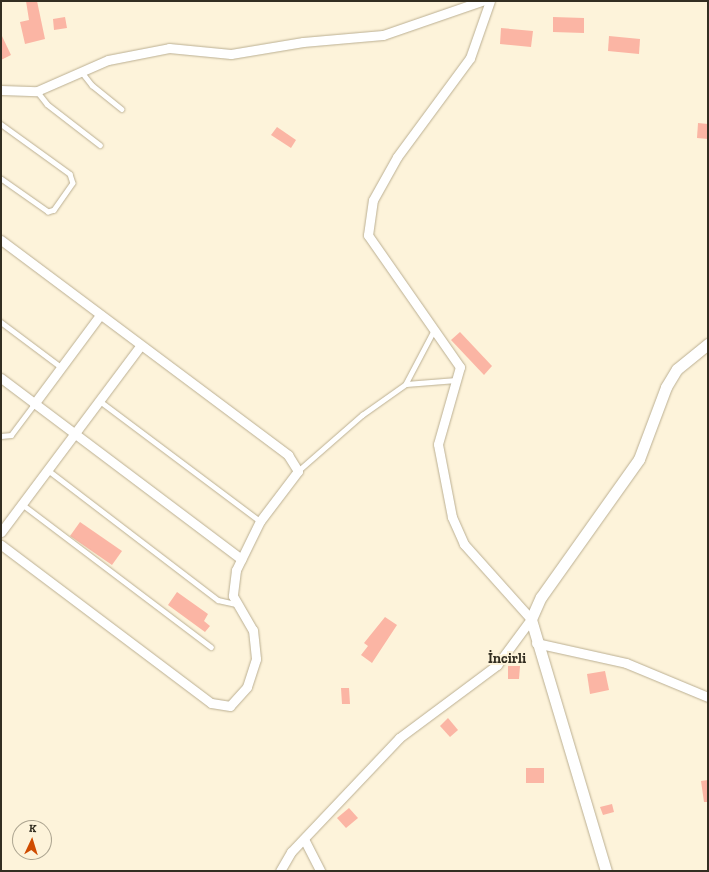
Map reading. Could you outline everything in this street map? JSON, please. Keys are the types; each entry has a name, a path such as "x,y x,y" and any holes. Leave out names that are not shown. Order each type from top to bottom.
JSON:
{"street":[{"path":"1,90 37,91 81,71 120,57 169,48 231,54 303,42 383,35 482,1"},
{"path":"490,1 470,58 397,157 369,214 368,235 435,329 460,368 438,444 452,517 464,544 531,619 536,643 606,871"},
{"path":"1,240 140,346 288,454 298,471 260,521 240,560 234,579 235,604 252,630 256,659 247,687 235,703 223,707 211,703 1,545"},
{"path":"34,404 100,315"},
{"path":"280,871 304,839 399,738 497,665 531,619 541,597 639,459 666,387 677,369 708,344"},
{"path":"1,532 140,346"},
{"path":"1,378 240,560"},
{"path":"536,643 626,663 708,696"},
{"path":"304,839 320,871"}],"lane":[{"path":"81,71 92,85 122,109"},
{"path":"37,91 46,104 100,145"},
{"path":"1,124 70,174 73,183 54,210 48,212 1,179"},
{"path":"1,322 61,367"},
{"path":"298,471 362,414 406,384 435,329"},
{"path":"406,384 456,380"},
{"path":"100,401 260,521"},
{"path":"1,436 11,435 34,404"},
{"path":"48,470 218,600 235,604"},
{"path":"22,504 211,647"}],"building":[{"path":"26,1 37,1 45,39 25,44 20,22 29,20"},
{"path":"65,17 67,28 54,30 53,19"},
{"path":"553,17 584,18 584,33 553,32"},
{"path":"501,28 533,31 531,47 500,44"},
{"path":"1,34 11,55 1,60"},
{"path":"609,36 640,39 639,54 608,51"},
{"path":"698,123 708,124 708,139 697,138"},
{"path":"277,127 296,140 291,148 271,135"},
{"path":"460,332 492,366 484,375 451,340"},
{"path":"80,522 122,551 112,565 70,536"},
{"path":"177,592 208,614 204,621 210,626 205,632 168,605"},
{"path":"385,617 397,625 372,663 361,655 368,646 364,643"},
{"path":"508,666 520,666 519,679 508,679"},
{"path":"605,671 609,690 590,694 587,674"},
{"path":"341,688 349,688 350,704 342,704"},
{"path":"448,718 458,730 450,737 440,726"},
{"path":"526,768 544,768 544,783 526,783"},
{"path":"708,780 708,802 704,802 701,781"},
{"path":"612,804 614,812 603,815 600,807"},
{"path":"349,808 358,818 346,828 337,818"}],"district":[{"name":"İncirli","path":"507,659"}]}
